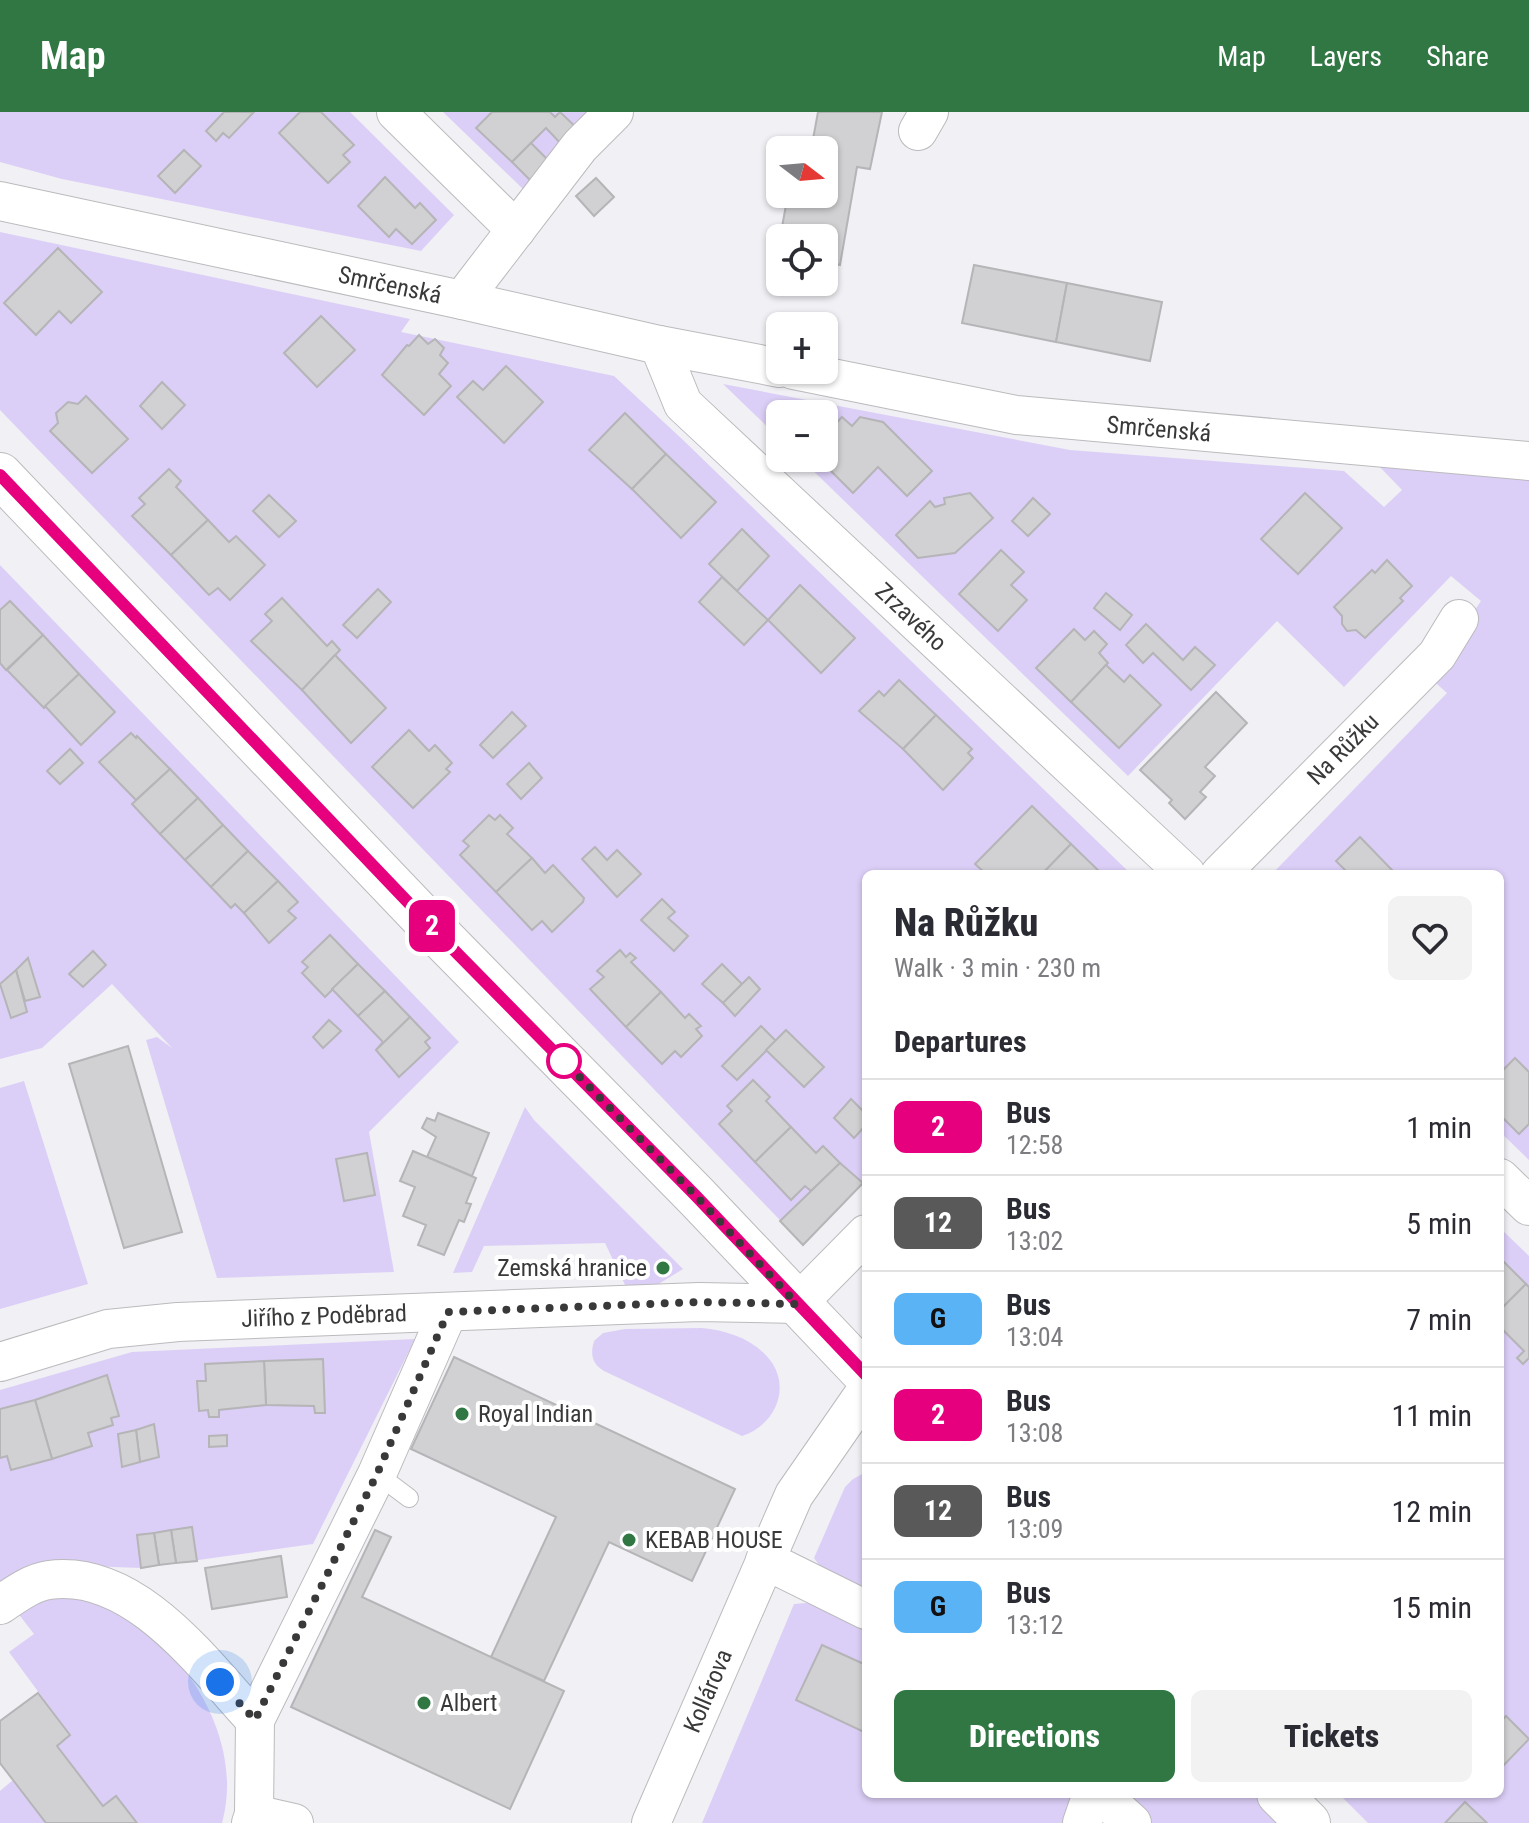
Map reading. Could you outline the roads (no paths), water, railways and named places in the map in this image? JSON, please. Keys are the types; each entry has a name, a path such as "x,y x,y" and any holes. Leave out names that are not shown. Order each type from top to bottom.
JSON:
{"street":[{"path":"396,112 516,230"},
{"path":"462,300 580,146 614,112"},
{"name":"Smrčenská","path":"0,201 659,345 766,365"},
{"name":"Zrzavého","path":"659,345 683,404 1182,870"},
{"name":"Smrčenská","path":"838,379 1016,415 1529,461"},
{"path":"0,475 445,941 696,1196 862,1371"},
{"name":"Na Růžku","path":"1224,870 1437,655 1459,619"},
{"path":"1504,1182 1529,1206"},
{"path":"797,1304 862,1238"},
{"name":"Jiřího z Poděbrad","path":"0,1362 108,1329 213,1319 699,1302 797,1304"},
{"path":"294,1823 252,1818 255,1720 377,1474 448,1312"},
{"name":"Kollárova","path":"651,1823 794,1495 862,1397"},
{"path":"765,1560 862,1608"},
{"path":"0,1605 25,1589 48,1580 78,1581 105,1587 131,1599 155,1616 255,1720"},
{"path":"1082,1823 1091,1798"},
{"path":"1104,1798 1132,1823"},
{"path":"1283,1798 1308,1823"}],"lane":[{"path":"377,1474 409,1498"}],"place":[{"name":"Zemská hranice","path":"663,1268"},
{"name":"Royal Indian","path":"462,1414"},
{"name":"KEBAB HOUSE","path":"629,1540"},
{"name":"Albert","path":"424,1703"}]}
